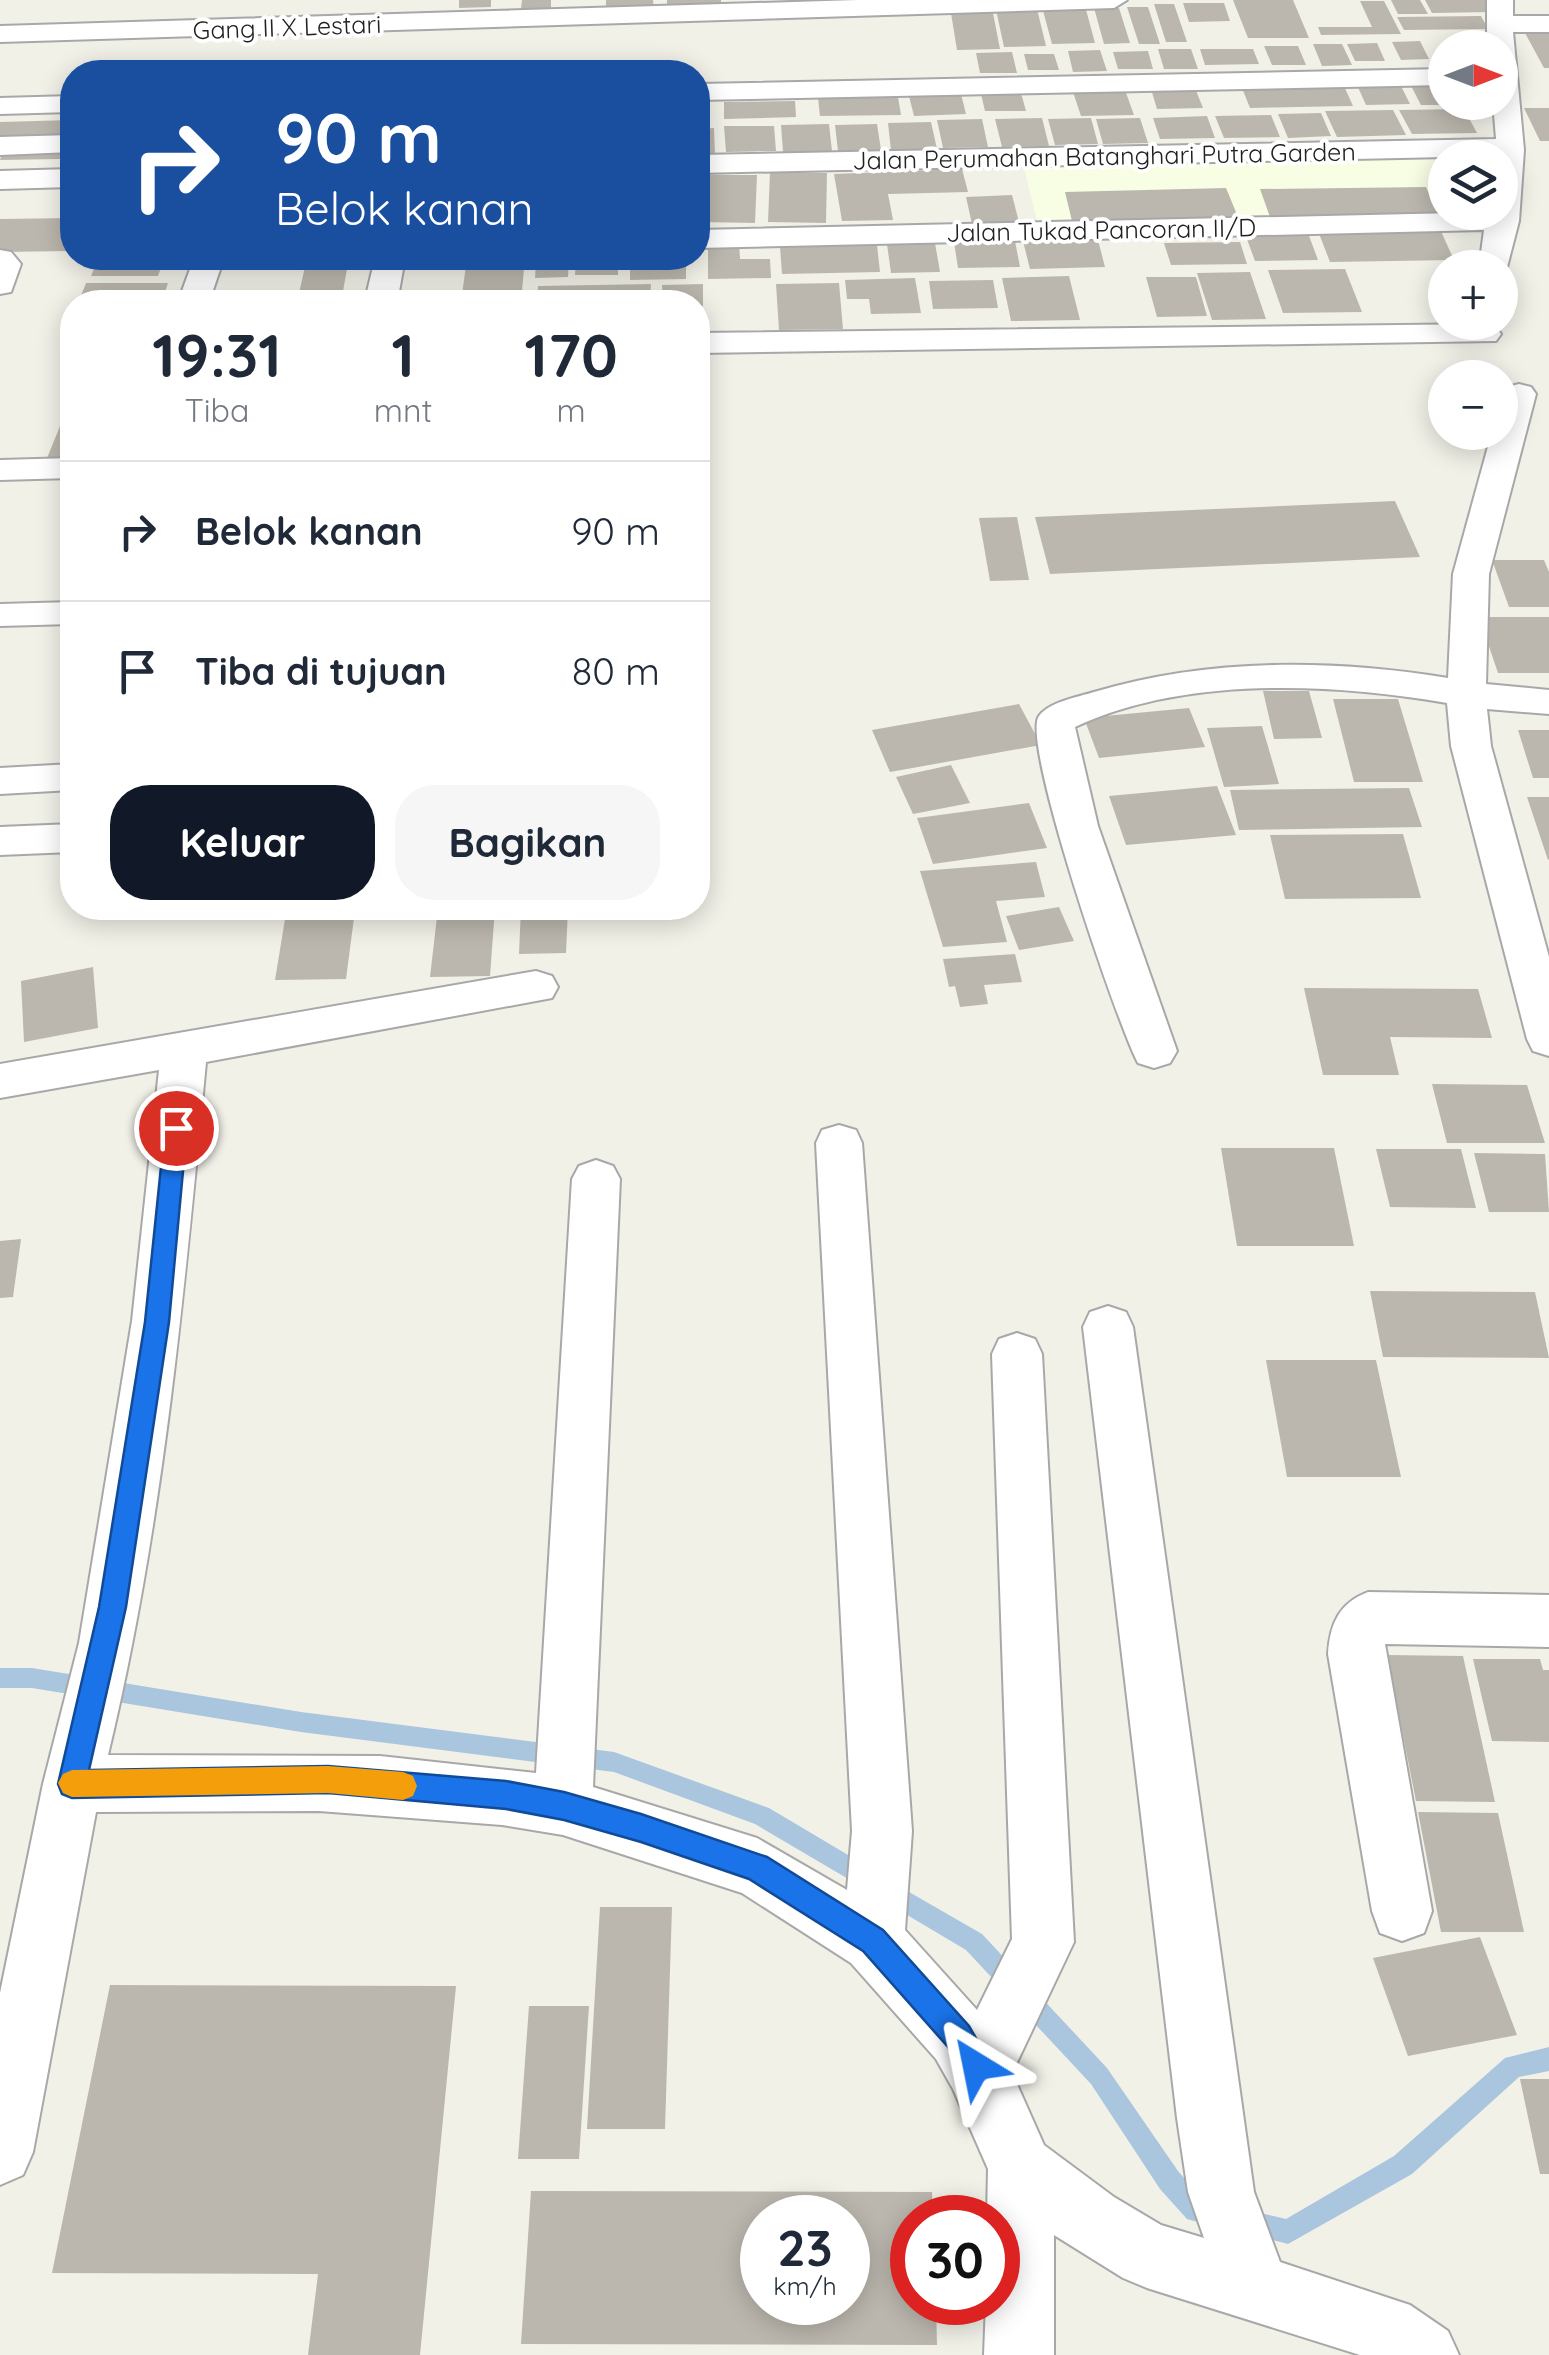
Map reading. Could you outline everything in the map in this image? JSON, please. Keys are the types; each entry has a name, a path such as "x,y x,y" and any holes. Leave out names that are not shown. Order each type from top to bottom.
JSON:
{"street":[{"name":"Gang II X Lestari","path":"0,34 663,7 1114,0"},
{"path":"1500,12 1549,24"},
{"path":"710,92 1428,77"},
{"path":"0,106 60,104"},
{"path":"0,146 60,144"},
{"name":"Jalan Perumahan Batanghari Putra Garden","path":"710,164 1428,157"},
{"path":"0,180 60,178"},
{"name":"Jalan Tukad Pancoran II/D","path":"710,238 1428,223"},
{"path":"0,258 6,264 0,285"},
{"path":"710,343 1428,364"},
{"path":"1491,450 1472,574 1466,696 1472,746 1549,1039"},
{"path":"0,470 60,468"},
{"path":"0,615 60,613"},
{"path":"1154,1051 1064,787 1051,732 1055,721 1090,704 1156,691 1277,678 1353,677 1423,685 1466,696 1549,702"},
{"path":"0,780 60,778"},
{"path":"0,842 60,839"},
{"path":"0,1080 536,987"},
{"path":"0,2152 77,1764 107,1643 157,1322 184,1050"},
{"path":"839,1142 882,1832 874,1936"},
{"path":"564,1796 596,1179"},
{"path":"1108,1327 1222,2192 1251,2274"},
{"path":"984,2058 1043,1942 1017,1354"},
{"path":"1402,1911 1356,1654 1357,1634 1368,1618 1549,1621"},
{"path":"77,1764 564,1796 757,1868 874,1936 958,2037 984,2058 1021,2168 1019,2355"},
{"path":"1021,2168 1090,2221 1147,2254 1251,2274 1386,2329 1424,2355"}],"shaded area":[{"path":"1428,158 1428,215 1038,225 1024,168"}],"building":[{"path":"459,0 491,0 491,7 459,8"},
{"path":"522,0 551,0 551,8 521,9"},
{"path":"606,0 653,0 654,8 606,9"},
{"path":"667,0 721,0 721,4 667,6"},
{"path":"1233,0 1293,0 1309,38 1248,38"},
{"path":"1391,0 1420,0 1428,14 1398,14"},
{"path":"1425,0 1487,0 1493,12 1432,13"},
{"path":"1360,1 1384,1 1401,34 1321,35 1318,27 1372,27"},
{"path":"1183,3 1224,3 1230,21 1189,22"},
{"path":"1154,4 1174,4 1187,42 1166,42"},
{"path":"1085,6 1095,43 1052,44 1042,7"},
{"path":"1127,7 1148,7 1160,44 1139,44"},
{"path":"1094,8 1119,8 1130,43 1104,44"},
{"path":"1037,9 1046,46 1004,47 996,10"},
{"path":"951,13 993,13 1000,49 957,50"},
{"path":"1481,16 1488,29 1404,30 1397,17"},
{"path":"1538,27 1549,27 1549,68 1544,68 1525,33 1541,33"},
{"path":"1420,41 1428,59 1401,60 1392,42"},
{"path":"1377,43 1385,61 1355,61 1347,44"},
{"path":"1313,44 1342,44 1352,65 1322,66"},
{"path":"1264,46 1298,46 1306,65 1272,65"},
{"path":"1158,49 1191,49 1198,69 1164,69"},
{"path":"1200,49 1253,49 1259,64 1205,65"},
{"path":"1100,50 1107,71 1073,72 1068,51"},
{"path":"1148,51 1153,69 1118,69 1113,52"},
{"path":"1012,52 1017,73 980,73 976,53"},
{"path":"1024,54 1054,54 1059,70 1028,70"},
{"path":"1428,81 1428,105 1421,105 1409,82"},
{"path":"1400,84 1410,104 1366,105 1357,85"},
{"path":"1344,86 1353,106 1250,108 1242,88"},
{"path":"1195,88 1203,108 1157,109 1151,89"},
{"path":"1125,90 1134,115 1081,116 1073,92"},
{"path":"1021,93 1026,111 985,111 981,94"},
{"path":"961,94 966,114 914,116 909,96"},
{"path":"898,97 901,115 820,116 818,98"},
{"path":"795,101 796,117 724,119 724,102"},
{"path":"1524,108 1549,108 1549,141 1540,141"},
{"path":"1393,110 1406,135 1337,137 1325,111"},
{"path":"1399,110 1428,110 1428,120 1470,120 1477,133 1412,134"},
{"path":"1321,113 1331,136 1288,138 1278,114"},
{"path":"1271,115 1280,137 1224,138 1215,116"},
{"path":"1207,116 1215,138 1160,139 1153,118"},
{"path":"1042,118 1049,146 1002,147 995,119"},
{"path":"1091,118 1098,144 1055,145 1048,119"},
{"path":"1140,118 1148,143 1103,144 1096,119"},
{"path":"982,119 988,147 943,148 937,120"},
{"path":"60,120 60,138 0,140 0,122"},
{"path":"931,122 937,149 891,150 888,123"},
{"path":"829,124 832,151 783,152 781,125"},
{"path":"877,124 881,150 838,151 835,125"},
{"path":"724,126 774,126 776,151 726,152"},
{"path":"710,128 714,128 715,155 710,155"},
{"path":"60,147 60,159 0,160 4,148"},
{"path":"962,169 968,192 888,194 893,220 842,221 834,174"},
{"path":"770,172 827,173 826,223 768,222"},
{"path":"710,175 757,175 755,223 710,222"},
{"path":"1426,187 1428,215 1270,217 1260,189"},
{"path":"1226,188 1238,217 1072,221 1065,192"},
{"path":"1012,195 1019,222 972,224 966,197"},
{"path":"60,218 60,251 0,252 0,219"},
{"path":"1440,230 1449,250 1428,250 1428,260 1330,262 1318,231"},
{"path":"1308,233 1318,260 1255,261 1245,234"},
{"path":"1098,240 1105,267 1030,269 1023,241"},
{"path":"1015,241 1020,267 958,268 954,242"},
{"path":"710,242 739,242 740,259 770,259 771,278 708,279"},
{"path":"1240,242 1247,264 1171,265 1164,243"},
{"path":"935,243 940,272 891,273 887,244"},
{"path":"877,245 880,272 782,274 780,247"},
{"path":"1345,269 1362,312 1283,313 1268,270"},
{"path":"94,270 160,270 158,276 91,276"},
{"path":"304,270 347,270 343,290 300,290"},
{"path":"465,270 524,270 522,290 463,290"},
{"path":"535,270 568,270 568,277 535,278"},
{"path":"575,270 618,270 618,275 575,275"},
{"path":"630,270 686,270 686,279 630,280"},
{"path":"1250,272 1266,319 1212,320 1197,273"},
{"path":"1069,276 1080,320 1011,321 1002,278"},
{"path":"1146,277 1196,277 1207,316 1157,317"},
{"path":"915,278 921,313 871,314 869,299 847,299 845,280"},
{"path":"993,280 998,308 933,309 929,281"},
{"path":"86,283 168,283 166,290 83,290"},
{"path":"839,283 843,329 779,330 776,284"},
{"path":"651,284 651,290 538,290 538,286"},
{"path":"703,284 703,290 662,290 662,285"},
{"path":"60,426 60,458 47,458"},
{"path":"1395,501 1420,557 1050,574 1035,517"},
{"path":"1017,517 1029,580 990,581 979,518"},
{"path":"1492,560 1544,560 1549,572 1549,607 1509,607"},
{"path":"1479,617 1549,617 1549,673 1498,673"},
{"path":"1263,691 1309,691 1322,738 1274,739"},
{"path":"1333,699 1398,699 1423,782 1354,782"},
{"path":"1019,704 1041,745 890,772 872,730"},
{"path":"1189,708 1205,747 1099,758 1084,718"},
{"path":"1262,726 1279,784 1224,787 1207,728"},
{"path":"1518,730 1549,730 1549,778 1533,778"},
{"path":"951,765 970,803 913,814 896,777"},
{"path":"1217,786 1236,835 1126,845 1109,796"},
{"path":"1409,788 1422,827 1239,830 1230,790"},
{"path":"1527,797 1549,797 1548,860"},
{"path":"1029,803 1047,848 933,864 917,818"},
{"path":"1403,834 1421,898 1285,899 1270,835"},
{"path":"1036,862 1045,897 996,901 1007,942 943,947 920,871"},
{"path":"1059,907 1074,941 1019,950 1006,916"},
{"path":"285,920 354,920 346,979 275,980"},
{"path":"437,920 494,920 490,976 430,977"},
{"path":"520,920 567,920 566,953 519,954"},
{"path":"1015,954 1022,982 984,985 988,1004 960,1007 955,986 949,987 943,959"},
{"path":"93,967 98,1028 24,1042 21,981"},
{"path":"1304,988 1478,989 1492,1038 1390,1037 1399,1075 1323,1075"},
{"path":"1432,1084 1527,1085 1545,1143 1447,1143"},
{"path":"1221,1148 1334,1148 1354,1246 1237,1246"},
{"path":"1376,1149 1461,1149 1476,1208 1390,1207"},
{"path":"1474,1153 1545,1154 1549,1212 1489,1212"},
{"path":"21,1239 13,1297 0,1298 0,1241"},
{"path":"1370,1291 1535,1292 1549,1358 1383,1357"},
{"path":"1266,1360 1376,1360 1401,1477 1287,1477"},
{"path":"1387,1655 1463,1656 1495,1802 1416,1801"},
{"path":"1473,1659 1540,1659 1543,1670 1549,1670 1549,1742 1492,1741"},
{"path":"1418,1812 1498,1813 1524,1932 1441,1932"},
{"path":"600,1907 672,1907 665,2129 587,2129"},
{"path":"1480,1937 1517,2035 1408,2056 1373,1958"},
{"path":"110,1985 456,1986 420,2355 308,2355 318,2274 52,2273"},
{"path":"529,2006 589,2006 579,2159 518,2159"},
{"path":"1520,2079 1549,2079 1549,2174 1540,2174"},
{"path":"531,2191 932,2192 932,2195 890,2195 890,2325 937,2325 937,2345 521,2344"}],"waterway":[{"path":"0,1678 32,1678 301,1722 614,1762 761,1816 867,1879"},
{"path":"890,1892 974,1942 1099,2076 1169,2180 1196,2210 1212,2214"},
{"path":"1247,2222 1288,2232 1403,2165 1513,2066 1549,2059"}],"slow traffic":[{"path":"72,1783 328,1780 403,1786"}],"route":[{"path":"176,1128 157,1322 107,1643 72,1784 328,1780 506,1795 564,1806 641,1828 757,1868 873,1941 958,2037 976,2066"}]}
